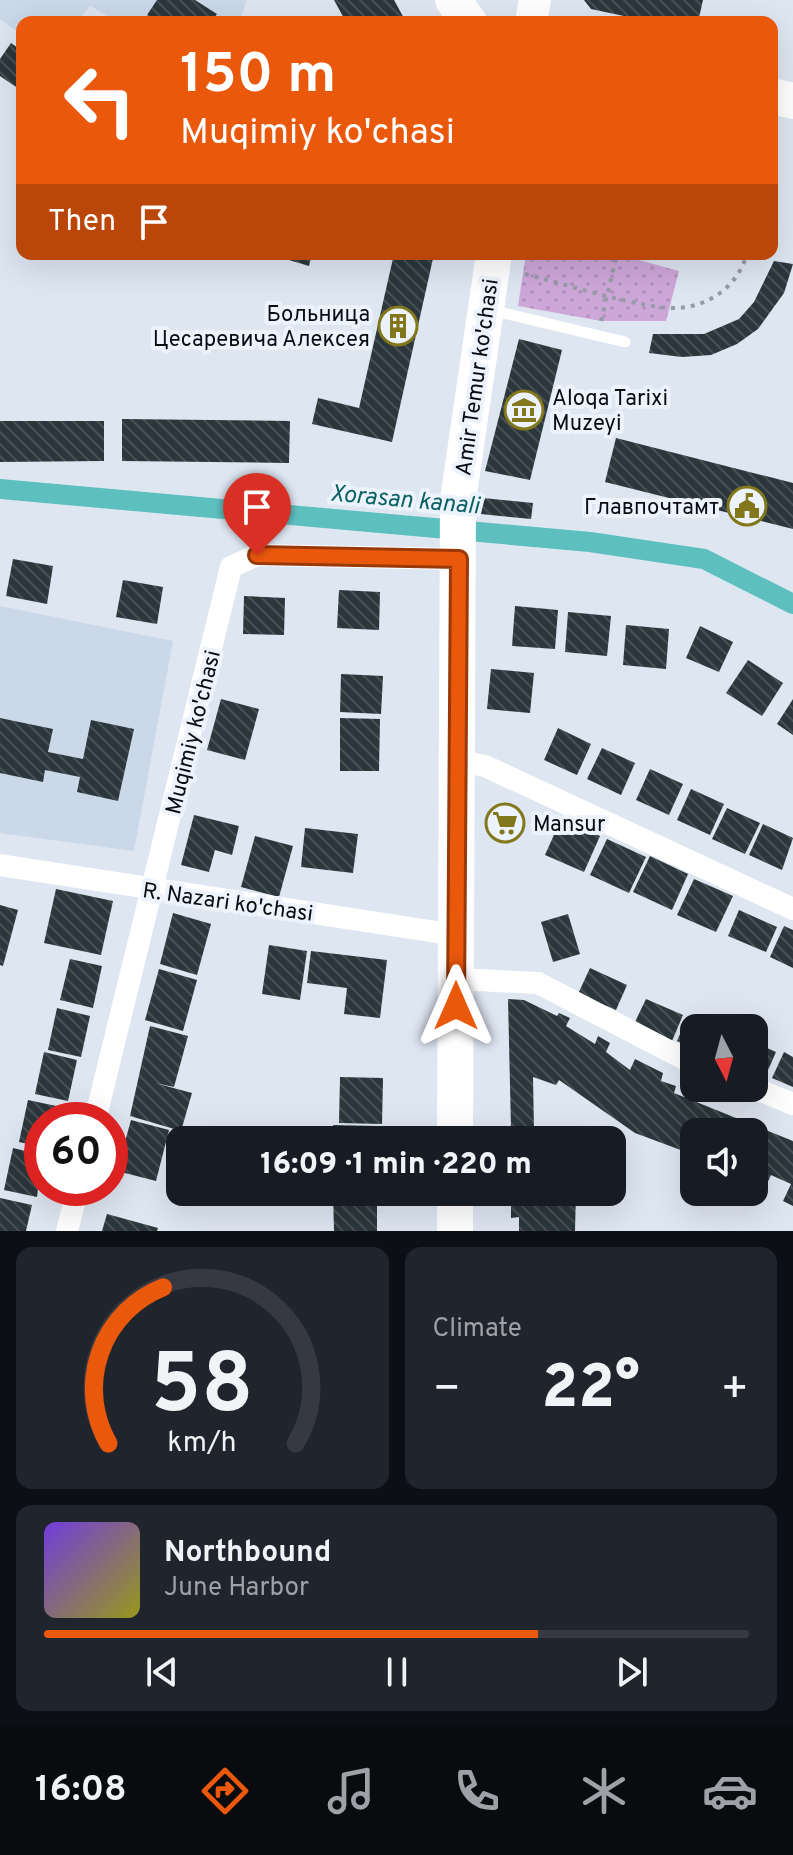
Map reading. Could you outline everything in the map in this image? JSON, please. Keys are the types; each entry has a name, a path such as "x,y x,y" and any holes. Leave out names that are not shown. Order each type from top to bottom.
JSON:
{"main road":[{"name":"Amir Temur ko'chasi","path":"459,559 458,500 493,260"},
{"path":"455,1126 455,760 459,559"},
{"path":"455,1206 455,1231"}],"street":[{"name":"Muqimiy ko'chasi","path":"100,1102 231,567 257,555 459,559"},
{"path":"455,760 485,766 793,909"},
{"name":"R. Nazari ko'chasi","path":"0,865 153,891 456,935"},
{"path":"456,979 538,983 680,1057"},
{"path":"768,1094 793,1104"},
{"path":"67,1231 73,1206"}],"lane":[{"path":"486,309 625,342"}],"path":[{"path":"601,321 616,260"},
{"path":"525,274 678,308 730,288 742,271 745,260"}],"shaded area":[{"path":"0,0 247,0 241,16 108,16 90,6 82,16 16,16 16,31 0,19"},
{"path":"525,260 639,260 679,271 666,321 601,321 518,306"},
{"path":"0,606 173,641 134,851 0,833"}],"building":[{"path":"157,0 195,0 217,14 216,16 147,15"},
{"path":"334,0 394,0 403,16 343,16"},
{"path":"584,0 703,0 699,16 624,16 591,9"},
{"path":"11,43 16,47 16,87 0,76 0,59"},
{"path":"289,260 310,260 309,266"},
{"name":"Больница Цесаревича Алексея","path":"393,260 433,260 392,442 312,424 318,398 359,408"},
{"path":"774,261 793,264 784,293 758,329 737,344 711,355 682,357 649,353 653,334 704,334 739,319 754,302"},
{"name":"Aloqa Tarixi Muzeyi","path":"519,339 562,350 530,480 485,471"},
{"path":"122,419 290,421 289,463 122,461"},
{"path":"0,421 104,421 104,461 0,462"},
{"name":"Главпочтамт","path":"616,438 793,483 793,529 605,482"},
{"path":"483,498 533,503 531,519 481,514"},
{"path":"13,559 53,566 47,604 6,596"},
{"path":"123,580 163,587 157,624 116,617"},
{"path":"339,590 380,592 379,630 337,628"},
{"path":"244,596 285,598 284,635 243,634"},
{"path":"515,606 558,610 555,649 512,646"},
{"path":"568,612 611,616 607,656 565,652"},
{"path":"626,625 669,629 666,669 623,665"},
{"path":"700,626 733,642 719,672 686,658"},
{"path":"748,660 783,683 762,716 726,693"},
{"path":"491,669 534,673 530,713 487,709"},
{"path":"341,674 383,676 381,714 340,712"},
{"path":"221,699 259,709 245,760 207,750"},
{"path":"793,699 793,735 777,724"},
{"path":"0,718 53,729 48,752 83,759 91,720 134,729 118,801 77,792 80,777 45,770 43,782 0,773"},
{"path":"340,718 380,719 379,771 340,771"},
{"path":"558,728 591,744 577,775 544,760"},
{"path":"602,748 635,763 621,795 587,779"},
{"path":"650,769 683,784 669,815 636,800"},
{"path":"691,789 724,804 710,835 677,820"},
{"path":"727,808 760,823 745,854 712,839"},
{"path":"194,815 239,826 232,855 215,850 209,872 181,865"},
{"path":"561,819 600,836 584,872 545,855"},
{"path":"763,824 793,838 782,870 749,855"},
{"path":"305,828 358,834 353,873 301,867"},
{"path":"255,836 293,846 279,897 241,887"},
{"path":"607,839 646,857 629,893 590,875"},
{"path":"650,856 688,874 672,910 633,892"},
{"path":"694,879 733,896 716,932 677,915"},
{"path":"56,889 113,901 101,955 44,943"},
{"path":"0,905 18,910 3,966 0,965"},
{"path":"739,910 777,927 766,952 728,936"},
{"path":"173,913 211,924 197,975 160,964"},
{"path":"568,914 580,954 553,962 541,922"},
{"path":"784,926 793,930 793,968 770,957"},
{"path":"269,945 307,951 300,1000 262,994"},
{"path":"311,951 387,960 380,1018 344,1014 347,988 307,983"},
{"path":"70,959 102,966 93,1008 60,1000"},
{"path":"590,968 627,985 616,1010 578,994"},
{"path":"159,969 197,980 183,1031 145,1020"},
{"path":"508,999 524,1000 557,1016 559,1013 570,1018 566,1026 595,1044 598,1036 610,1043 606,1052 630,1070 635,1059 663,1073 661,1081 676,1086 674,1093 680,1095 680,1102 696,1102 736,1118 680,1118 680,1150 635,1133 559,1080 556,1085 533,1077 534,1126 511,1126"},
{"path":"646,999 681,1014 672,1041 634,1024"},
{"path":"57,1008 90,1016 81,1057 48,1050"},
{"path":"150,1026 188,1036 174,1087 155,1083 192,1093 182,1126 166,1127 130,1116"},
{"path":"768,1048 776,1052 768,1070"},
{"path":"44,1052 77,1060 68,1101 35,1094"},
{"path":"784,1052 793,1057 793,1087 772,1078"},
{"path":"340,1077 383,1078 382,1124 339,1123"},
{"path":"24,1119 24,1143 19,1142"},
{"path":"131,1120 166,1129 156,1181 128,1174"},
{"path":"768,1131 793,1141 793,1206 783,1201 791,1184 771,1175 768,1182"},
{"path":"13,1148 24,1151 24,1194 4,1190"},
{"path":"0,1198 32,1206 26,1231 0,1231"},
{"path":"333,1206 377,1206 377,1231 334,1231"},
{"path":"511,1206 576,1206 575,1231 519,1231 519,1217 511,1218"},
{"path":"107,1214 158,1228 157,1231 102,1231"}],"waterway":[{"name":"Xorasan kanali","path":"0,489 590,542 704,559 793,604"}],"place":[{"name":"Больница Цесаревича Алексея","path":"398,326"},
{"name":"Aloqa Tarixi Muzeyi","path":"524,410"},
{"name":"Главпочтамт","path":"747,506"},
{"name":"Mansur","path":"505,823"}],"route":[{"path":"257,555 459,559 455,760 456,1006"}]}
